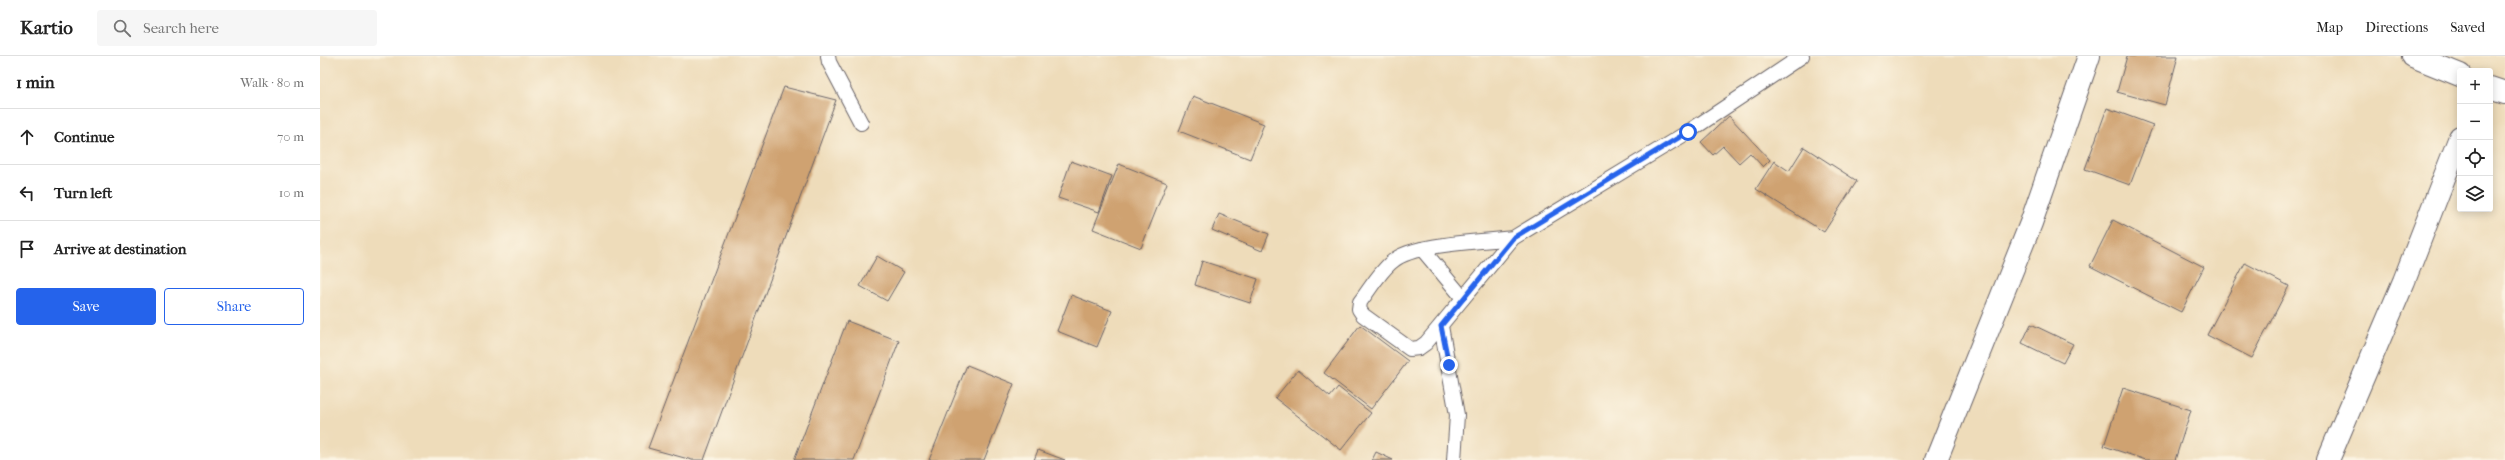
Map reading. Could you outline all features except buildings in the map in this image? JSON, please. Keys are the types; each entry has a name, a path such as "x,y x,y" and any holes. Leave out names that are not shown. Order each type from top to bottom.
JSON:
{"street":[{"path":"1936,460 2032,223 2089,56"},
{"path":"2413,56 2457,75"},
{"path":"2493,89 2505,93"},
{"path":"2328,460 2404,281 2459,140"}],"lane":[{"path":"828,56 829,62 861,123"},
{"path":"1513,238 1422,249 1405,254 1392,261 1360,302 1359,309 1364,315 1410,349 1419,348 1426,343 1441,326 1513,238 1688,132 1802,56"},
{"path":"1422,249 1463,298"},
{"path":"1441,326 1457,415 1454,460"}],"route":[{"path":"1449,365 1441,326 1513,238 1688,132"}]}
